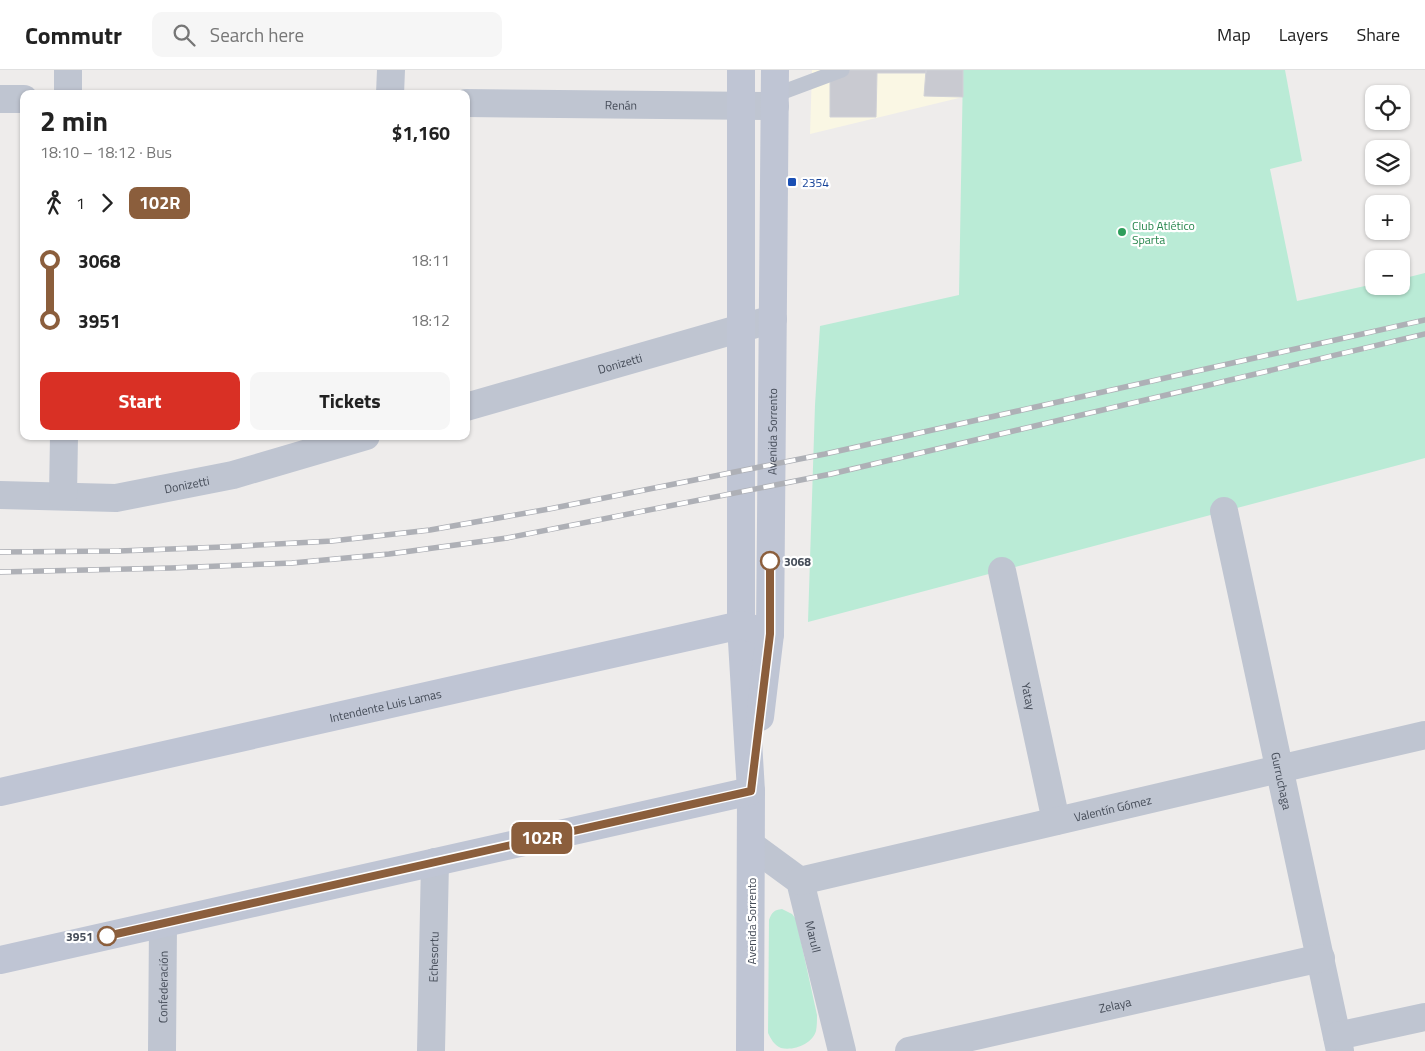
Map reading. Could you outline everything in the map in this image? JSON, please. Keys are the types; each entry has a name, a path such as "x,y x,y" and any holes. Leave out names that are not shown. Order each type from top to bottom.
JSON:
{"main road":[{"name":"Avenida Sorrento","path":"741,70 742,625 751,791 750,1051"},
{"name":"Avenida Sorrento","path":"751,791 770,634 775,91"},
{"path":"742,625 770,634"},
{"name":"Intendente Luis Lamas","path":"0,792 742,625"},
{"path":"0,960 751,791"}],"street":[{"path":"68,70 68,90"},
{"path":"390,90 391,70"},
{"name":"Renán","path":"470,104 741,106 775,91"},
{"path":"0,99 20,99"},
{"name":"Donizetti","path":"470,406 773,319"},
{"path":"64,440 64,496"},
{"name":"Donizetti","path":"0,495 116,498 233,475 352,440"},
{"name":"Gurruchaga","path":"1224,512 1339,1043"},
{"name":"Yatay","path":"1002,571 1056,820"},
{"name":"Valentín Gómez","path":"800,881 1425,735"},
{"path":"751,845 800,881"},
{"name":"Echesortu","path":"432,1051 435,862"},
{"name":"Marull","path":"800,881 842,1051"},
{"name":"Confederación","path":"162,1051 164,924"},
{"name":"Zelaya","path":"909,1051 1321,958"},
{"path":"1339,1043 1425,1017"}],"lane":[{"path":"775,91 842,70"}],"shaded area":[{"path":"812,70 963,70 963,97 810,134"}],"green space":[{"path":"963,70 1285,70 1302,161 1270,169 1297,301 1365,286 1365,295 1410,295 1410,277 1425,273 1425,458 808,622 815,405 820,326 959,295"},
{"path":"782,909 792,914 796,919 817,1015 816,1029 811,1040 802,1046 786,1049 779,1047 773,1042 768,1033 769,920 774,912"}],"building":[{"path":"830,70 926,70 926,73 877,73 876,117 830,117"},
{"path":"926,70 963,70 963,97 924,96"}],"railway":[{"path":"0,552 119,551 223,547 332,541 430,530 549,509 825,454 1425,320"},
{"path":"0,572 292,563 389,554 507,538 831,474 1425,334"}],"bus line":[{"name":"102R","path":"107,936 751,791 770,634 770,561"}],"place":[{"name":"2354","path":"792,182"},
{"name":"Club Atlético Sparta","path":"1122,232"},
{"name":"3068","path":"770,561"},
{"name":"3951","path":"107,936"}]}
